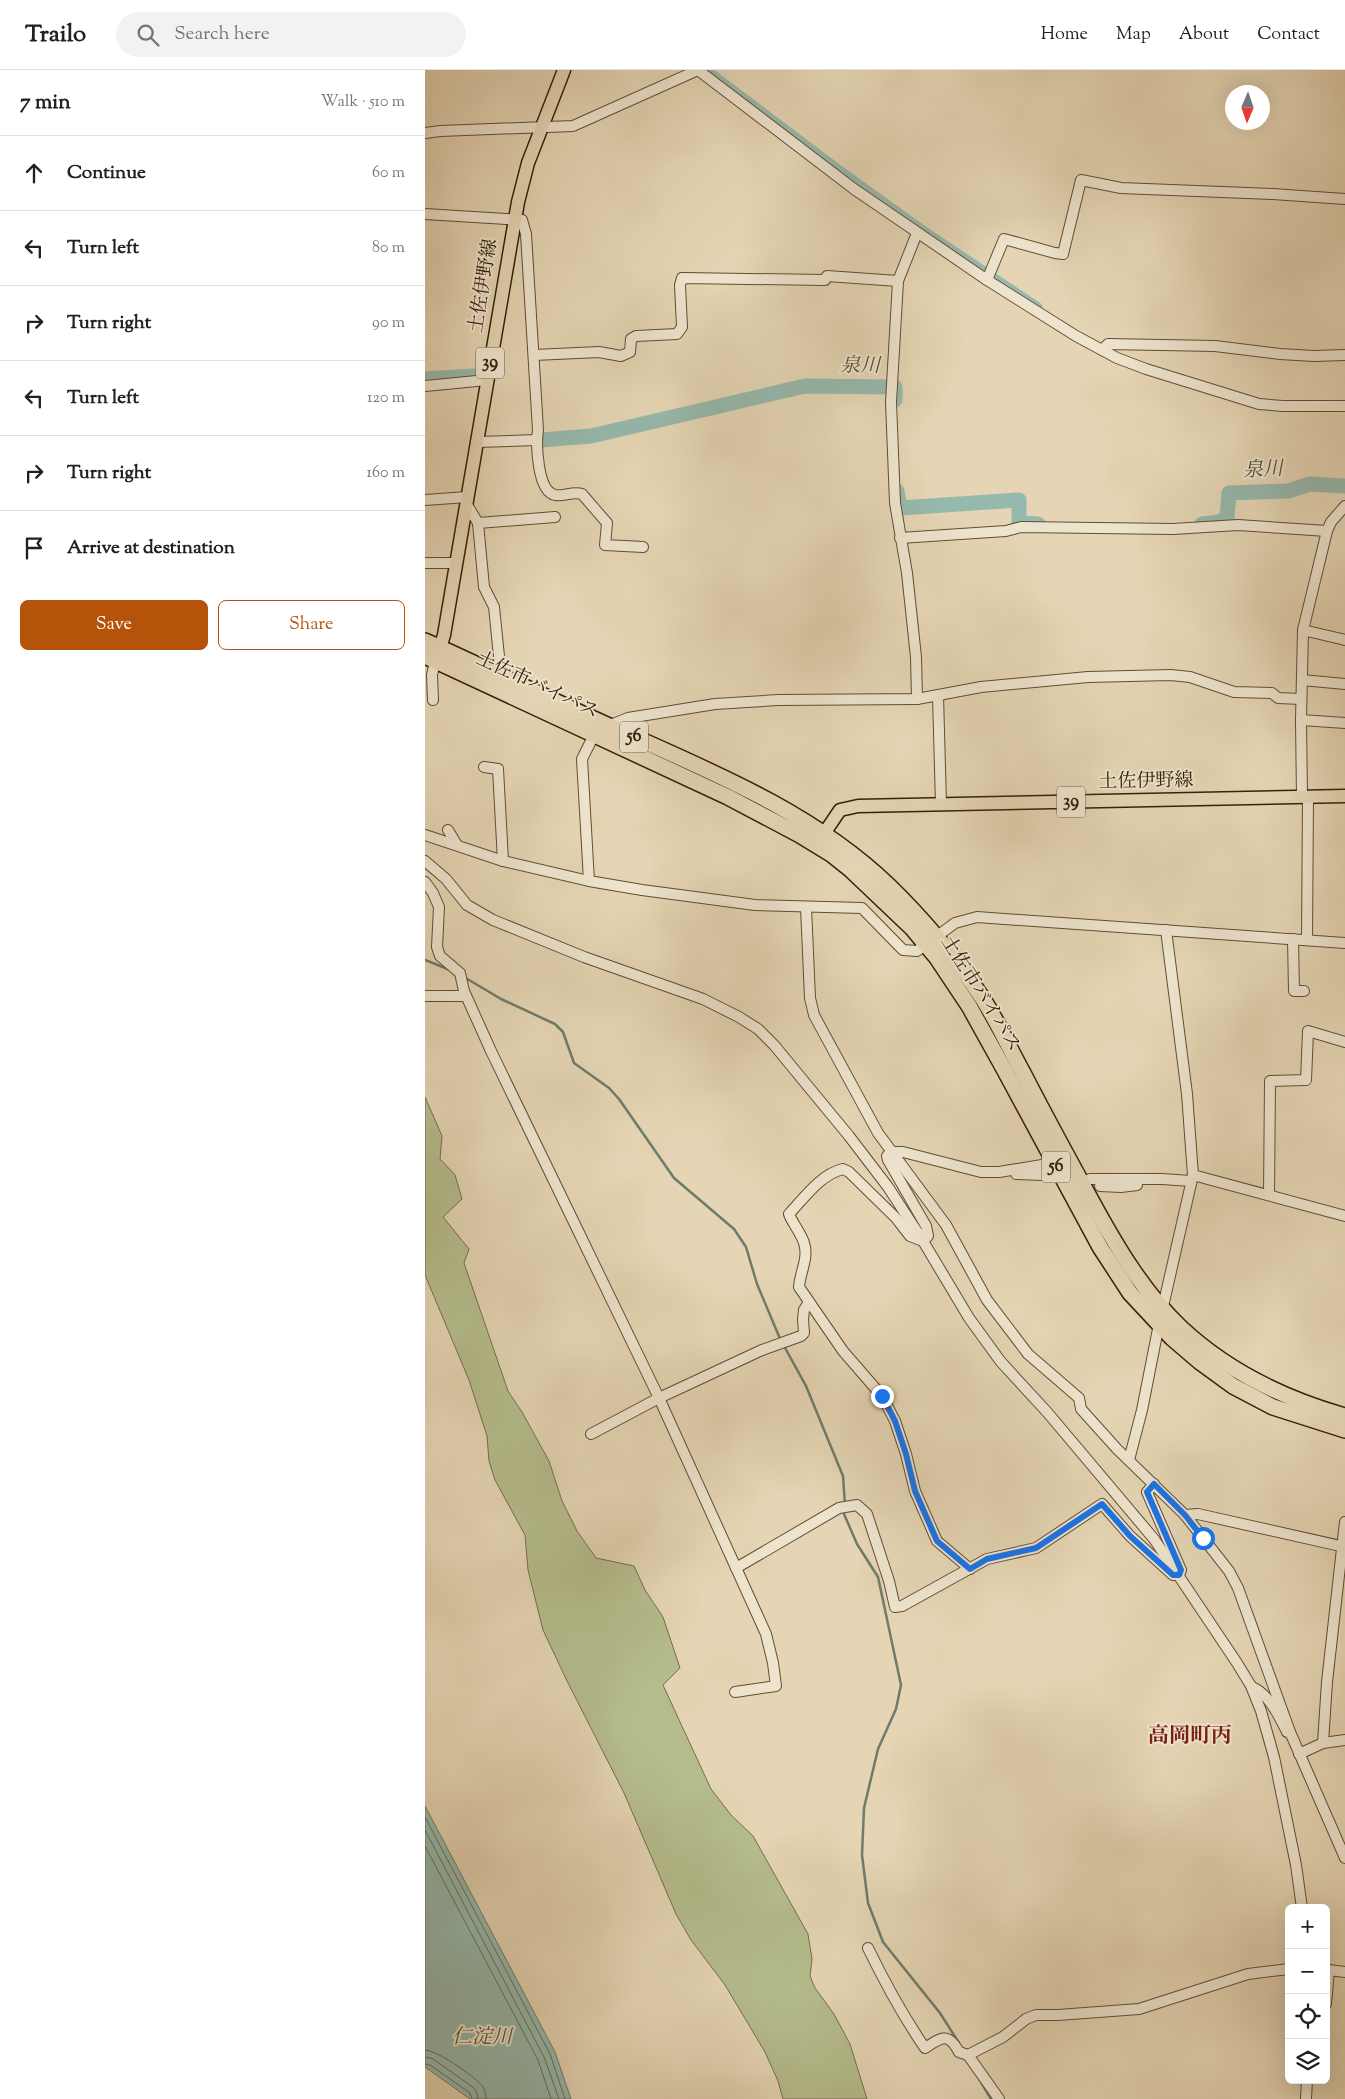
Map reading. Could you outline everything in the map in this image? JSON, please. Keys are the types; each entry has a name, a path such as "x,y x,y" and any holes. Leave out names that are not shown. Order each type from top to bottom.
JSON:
{"highway":[{"name":"土佐市バイパス","path":"425,641 433,655 594,735 820,839"},
{"name":"土佐市バイパス","path":"433,655 501,676 737,784 820,839 871,869 982,998 1114,1242 1163,1309 1209,1351 1238,1371 1276,1392 1345,1416"},
{"name":"土佐市バイパス","path":"932,941 1105,1254 1130,1293 1172,1338 1200,1362 1233,1386 1273,1407 1345,1430"}],"main road":[{"name":"土佐伊野線","path":"433,655 456,563 514,218 528,163 564,70"},
{"name":"土佐伊野線","path":"820,839 835,814 846,808 941,804 1345,796"}],"street":[{"path":"425,133 573,126 698,70 854,189 917,233 989,275 1076,336 1105,347 1146,369 1259,404 1345,406"},
{"path":"989,275 1004,239 1055,254 1063,254 1081,180 1121,188 1345,199"},
{"path":"425,214 514,218 522,220 526,234 534,355 537,440 542,482 547,491 555,495 576,492 582,494 607,523 605,545 643,547"},
{"path":"917,233 898,281 891,402 895,503 907,573 917,699"},
{"path":"534,355 599,352 621,356 630,352 631,339 636,336 677,334 682,327 680,285 683,278 825,280 827,276 898,281"},
{"path":"1105,347 1215,346 1280,354 1345,355"},
{"path":"425,386 487,380"},
{"path":"476,442 537,440"},
{"path":"425,500 466,500 478,523 485,587 494,606 501,676"},
{"path":"1307,940 1305,797 1301,720 1303,630 1327,531 1331,522 1345,506"},
{"path":"478,523 555,517"},
{"path":"900,538 1006,531 1021,527 1173,529 1238,525 1327,531"},
{"path":"425,563 456,563"},
{"path":"1303,630 1345,640"},
{"path":"433,655 431,675 433,700"},
{"path":"589,881 582,759 594,735 608,726 628,718 715,704 778,700 917,699 981,687 1088,678 1171,675 1190,677 1234,692 1272,693 1278,698 1301,699"},
{"path":"1302,680 1345,684"},
{"path":"938,695 941,804"},
{"path":"1301,720 1345,723"},
{"path":"484,767 498,769 503,861"},
{"path":"448,830 457,845"},
{"path":"425,835 503,861 589,881 641,890 755,905 862,908 903,950 917,951 955,923 977,918 1345,943"},
{"path":"425,861 446,879 467,905 493,920 576,954 703,1000 739,1017 758,1029 849,1136 888,1187 969,1318 1001,1362 1047,1412 1154,1539 1251,1686 1261,1711 1274,1757 1296,1865 1301,1904"},
{"path":"425,882 433,893 439,907 437,947 440,956 461,977 466,996 659,1398 766,1634 776,1686 735,1692"},
{"path":"806,906 810,998 814,1015 878,1133 946,1225 987,1300 1029,1354 1079,1398 1081,1409 1185,1515 1229,1571 1238,1588 1290,1732 1345,1858"},
{"path":"1129,1460 1142,1410 1159,1324 1192,1178 1187,1094 1166,930"},
{"path":"1293,939 1294,991 1304,991"},
{"path":"425,996 466,996"},
{"path":"1269,1195 1270,1081 1306,1080 1308,1031 1345,1042"},
{"path":"923,1241 928,1236 926,1226 888,1160 887,1156 891,1152 903,1152 995,1177 1019,1174 1044,1174"},
{"path":"981,1172 999,1172 1042,1165 1053,1161"},
{"path":"923,1241 910,1236 896,1218 849,1172 843,1169 838,1170 813,1188 789,1214 798,1228 805,1245 806,1260 799,1287 843,1352 882,1396 895,1421 906,1454 915,1491 937,1541 970,1569"},
{"path":"1081,1183 1090,1179 1192,1178 1269,1195 1345,1216"},
{"path":"1100,1186 1121,1187 1162,1179"},
{"path":"591,1434 659,1398 762,1350 801,1336 804,1333 804,1310 809,1302"},
{"path":"1154,1484 1147,1492 1181,1570 1179,1575"},
{"path":"736,1568 843,1507 857,1506 867,1514 889,1581 895,1607 902,1606 987,1559 1036,1548 1102,1504 1130,1536 1173,1575 1179,1575"},
{"path":"1185,1515 1198,1514 1343,1547"},
{"path":"1323,1743 1327,1682 1345,1522"},
{"path":"1251,1686 1257,1689 1277,1712 1287,1732 1290,1732"},
{"path":"1299,1754 1323,1743 1345,1740"},
{"path":"868,1948 907,2022 925,2048 937,2040 946,2038 953,2040 959,2052 968,2055 999,2099"},
{"path":"968,2055 1003,2037 1026,2019 1037,2015 1139,2009 1248,1974 1285,1969"},
{"path":"1327,1994 1329,1970 1345,1972"},
{"path":"1306,2099 1307,2084"}],"green space":[{"path":"425,1097 442,1136 440,1159 455,1175 462,1199 443,1217 469,1249 464,1263 508,1391 549,1461 562,1501 577,1531 596,1558 634,1566 645,1590 663,1617 680,1668 663,1685 711,1789 731,1815 753,1836 808,1934 812,1959 810,1976 815,1988 834,2014 850,2044 867,2099 783,2099 778,2081 765,2052 725,1985 691,1940 676,1914 624,1793 543,1630 528,1570 525,1535 495,1480 489,1461 487,1436 469,1380 425,1275"}],"water":[{"name":"仁淀川","path":"425,1806 555,2052 571,2099 470,2099 425,2067"}],"waterway":[{"path":"707,70 923,230 1038,307"},
{"name":"泉川","path":"425,379 473,376"},
{"name":"泉川","path":"541,440 591,436 805,386 895,387 895,400"},
{"name":"泉川","path":"1202,524 1219,522 1227,518 1229,493 1288,491 1310,484 1345,486"},
{"name":"泉川","path":"897,491 900,508 1019,500 1019,523 1038,524"},
{"path":"425,960 450,970"},
{"path":"464,977 501,999 555,1024 563,1032 574,1063 609,1088 619,1099 674,1178 734,1229 746,1247 757,1284 781,1341"},
{"path":"784,1346 806,1386 843,1476 845,1505"},
{"path":"844,1510 857,1544 878,1577 901,1685 896,1709 878,1749 864,1808 862,1855 868,1903 883,1942 940,2013 959,2043"},
{"path":"978,2077 991,2099"}],"district":[{"name":"高岡町丙","path":"1190,1737"}],"route":[{"path":"882,1396 895,1421 906,1454 915,1491 937,1541 970,1569 987,1559 1005,1554 1022,1553 1036,1548 1102,1504 1130,1536 1173,1575 1179,1575 1181,1570 1147,1492 1154,1484 1185,1515 1203,1538"}]}
